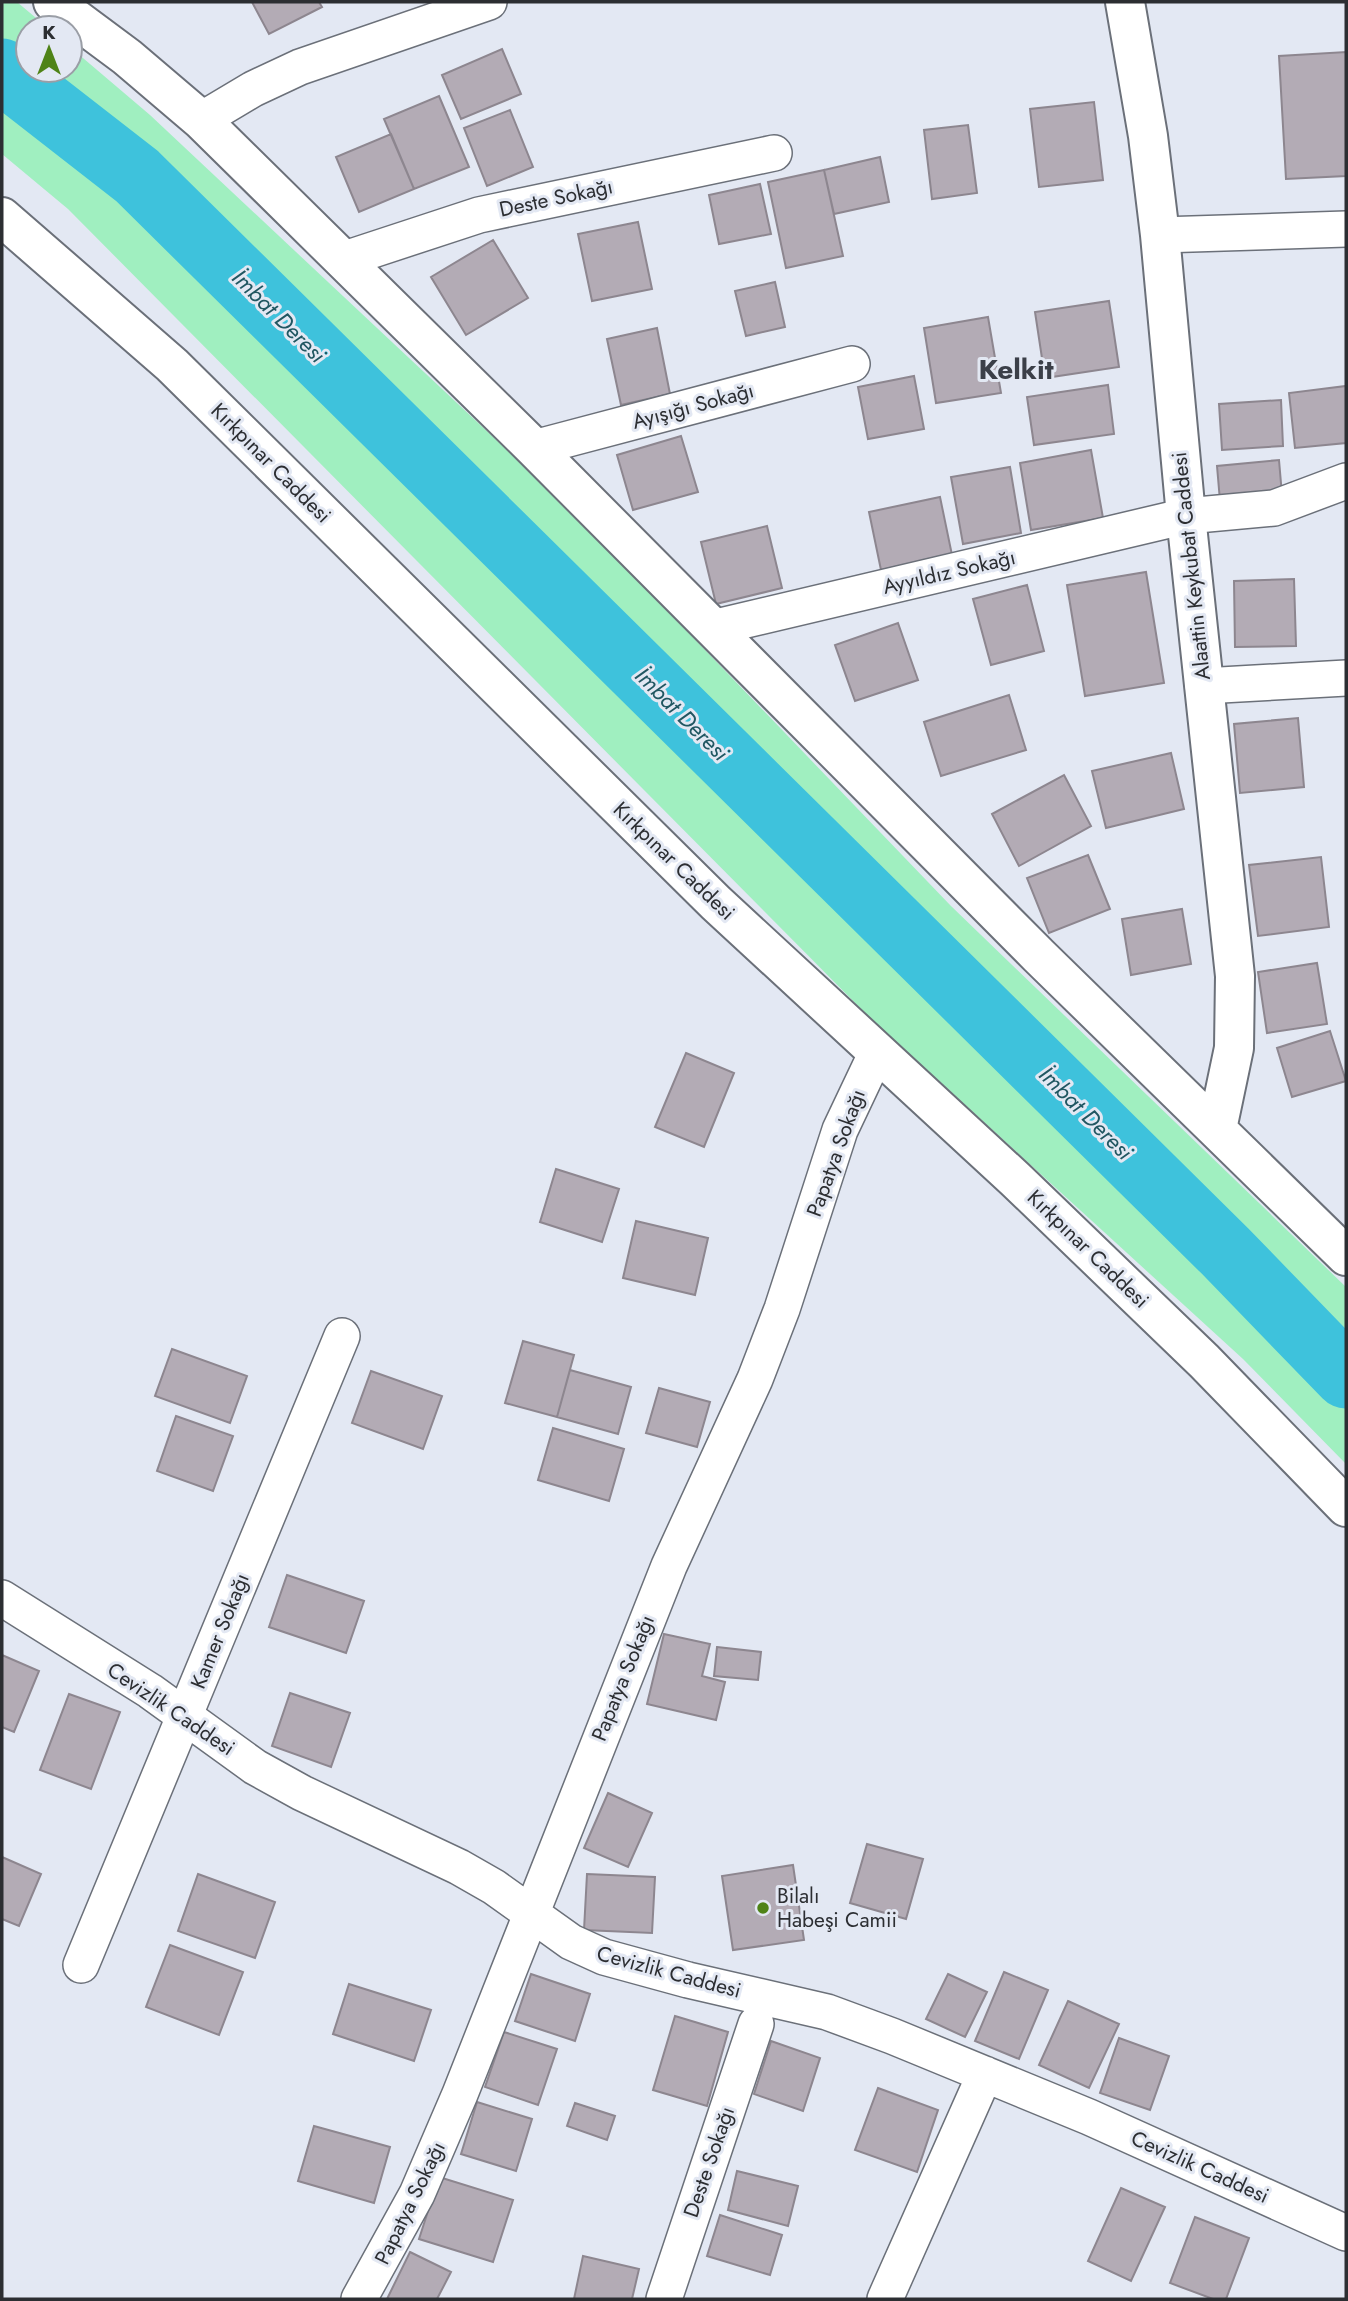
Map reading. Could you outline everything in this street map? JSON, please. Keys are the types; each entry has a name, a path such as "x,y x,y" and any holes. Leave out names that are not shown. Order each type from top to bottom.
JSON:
{"street":[{"path":"53,2 127,57 201,120 1346,1255"},
{"path":"201,120 253,89 300,67 489,2"},
{"name":"Alaattin Keykubat Caddesi","path":"1125,2 1148,136 1160,235 1236,1001 1228,1083 1217,1129"},
{"name":"Deste Sokağı","path":"342,260 501,209 774,153"},
{"name":"Kırkpınar Caddesi","path":"5,227 172,365 716,903 1015,1179 1204,1361 1346,1507"},
{"path":"1160,235 1346,229"},
{"name":"Ayışığı Sokağı","path":"534,448 852,363"},
{"name":"Ayyıldız Sokağı","path":"712,628 1186,516 1274,508 1346,481"},
{"path":"1203,686 1346,678"},
{"name":"Papatya Sokağı","path":"359,2299 417,2194 669,1566 755,1380 782,1309 840,1130 877,1052"},
{"name":"Kamer Sokağı","path":"81,1965 342,1336"},
{"name":"Cevizlik Caddesi","path":"2,1598 185,1716 255,1767 302,1793 494,1886 530,1915 571,1942 604,1957 688,1980 827,2012 985,2074 1346,2233"},
{"name":"Deste Sokağı","path":"664,2299 756,2024"},
{"path":"885,2299 985,2074"}],"green space":[{"path":"2,2 17,2 31,14 14,14 14,84 84,84 84,59 150,115 570,509 951,906 1346,1287 1346,1464 1243,1359 871,1019 68,209 2,154"}],"building":[{"path":"252,2 319,2 322,7 269,34"},
{"path":"502,49 521,94 461,119 442,75"},
{"path":"1346,52 1346,176 1286,179 1279,56"},
{"path":"439,96 469,167 414,189 384,119"},
{"path":"1094,102 1103,180 1039,187 1030,109"},
{"path":"510,110 533,167 487,186 464,128"},
{"path":"968,125 977,193 932,199 924,130"},
{"path":"391,134 414,189 359,212 336,157"},
{"path":"880,157 889,202 834,214 824,170"},
{"path":"824,170 843,256 786,268 768,182"},
{"path":"760,184 771,234 719,244 709,195"},
{"path":"638,222 652,289 592,301 578,234"},
{"path":"493,240 528,298 466,335 431,277"},
{"path":"775,282 785,327 746,336 735,291"},
{"path":"1109,301 1119,367 1045,378 1035,312"},
{"path":"988,317 1001,393 936,403 924,328"},
{"path":"657,328 670,394 621,405 607,339"},
{"path":"914,376 924,429 868,439 858,387"},
{"path":"1108,385 1114,434 1034,445 1027,397"},
{"path":"1346,386 1346,443 1295,448 1289,393"},
{"path":"1281,400 1283,446 1222,450 1219,404"},
{"path":"681,436 698,492 633,510 617,455"},
{"path":"1091,450 1103,518 1031,530 1020,463"},
{"path":"1279,460 1282,495 1220,501 1217,466"},
{"path":"1010,467 1021,533 963,544 951,477"},
{"path":"940,497 952,555 881,570 869,512"},
{"path":"767,526 782,588 716,604 701,542"},
{"path":"1146,572 1164,683 1085,696 1067,585"},
{"path":"1294,579 1296,646 1235,647 1234,581"},
{"path":"1027,585 1044,651 991,665 973,599"},
{"path":"898,623 918,680 855,701 835,645"},
{"path":"1009,695 1026,750 941,776 924,722"},
{"path":"1298,718 1304,787 1240,793 1234,724"},
{"path":"1171,753 1184,809 1106,828 1092,771"},
{"path":"1064,775 1091,826 1019,866 992,814"},
{"path":"1088,855 1110,909 1049,933 1027,878"},
{"path":"1321,857 1329,927 1258,936 1249,865"},
{"path":"1182,909 1191,964 1131,975 1122,919"},
{"path":"1317,963 1327,1024 1267,1033 1258,972"},
{"path":"1330,1031 1346,1081 1292,1097 1277,1048"},
{"path":"686,1053 734,1073 704,1147 655,1127"},
{"path":"556,1169 619,1189 602,1242 540,1222"},
{"path":"636,1221 708,1238 695,1295 623,1278"},
{"path":"523,1341 574,1355 557,1417 505,1403"},
{"path":"172,1349 247,1376 230,1423 155,1396"},
{"path":"570,1370 631,1387 618,1434 557,1417"},
{"path":"371,1371 442,1396 423,1449 352,1423"},
{"path":"659,1388 710,1402 697,1447 646,1433"},
{"path":"176,1416 233,1436 213,1491 157,1471"},
{"path":"553,1428 624,1449 609,1501 538,1480"},
{"path":"287,1575 364,1601 346,1653 269,1627"},
{"path":"664,1634 710,1644 702,1676 725,1682 716,1720 647,1704"},
{"path":"717,1647 761,1652 758,1680 714,1676"},
{"path":"2,1655 39,1671 14,1732 2,1727"},
{"path":"290,1693 350,1713 331,1767 272,1746"},
{"path":"69,1694 120,1712 91,1789 40,1770"},
{"path":"608,1793 652,1813 628,1867 584,1848"},
{"path":"867,1844 923,1859 906,1919 850,1903"},
{"path":"2,1857 41,1874 19,1926 2,1919"},
{"name":"Bilalı Habeşi Camii","path":"793,1865 804,1940 733,1950 722,1876"},
{"path":"198,1874 275,1902 255,1958 178,1931"},
{"path":"587,1874 655,1877 652,1933 584,1930"},
{"path":"170,1945 243,1972 219,2035 146,2007"},
{"path":"1004,1972 1048,1990 1019,2059 975,2041"},
{"path":"531,1974 590,1994 575,2041 515,2021"},
{"path":"948,1974 987,1992 965,2037 926,2019"},
{"path":"349,1984 431,2010 414,2061 333,2034"},
{"path":"1068,2001 1119,2024 1089,2088 1039,2065"},
{"path":"675,2016 728,2032 707,2106 653,2090"},
{"path":"504,2032 557,2049 538,2105 485,2087"},
{"path":"1119,2038 1169,2056 1150,2110 1100,2093"},
{"path":"771,2041 820,2058 803,2111 754,2094"},
{"path":"878,2088 938,2110 917,2172 855,2150"},
{"path":"477,2102 532,2119 516,2171 461,2154"},
{"path":"575,2103 615,2116 607,2140 567,2126"},
{"path":"314,2126 390,2147 374,2203 298,2181"},
{"path":"737,2171 798,2186 788,2226 728,2210"},
{"path":"439,2177 513,2200 493,2262 419,2239"},
{"path":"1121,2188 1165,2207 1131,2281 1088,2261"},
{"path":"720,2215 782,2235 770,2275 707,2256"},
{"path":"1195,2217 1249,2238 1226,2299 1213,2299 1170,2283"},
{"path":"410,2252 451,2272 437,2299 387,2299"},
{"path":"583,2256 639,2269 632,2299 574,2299"}],"waterway":[{"name":"İmbat Deresi","path":"2,71 137,176 1225,1251 1346,1376"}],"place":[{"name":"Bilalı Habeşi Camii","path":"763,1908"}],"district":[{"name":"Kelkit","path":"1016,369"}]}
